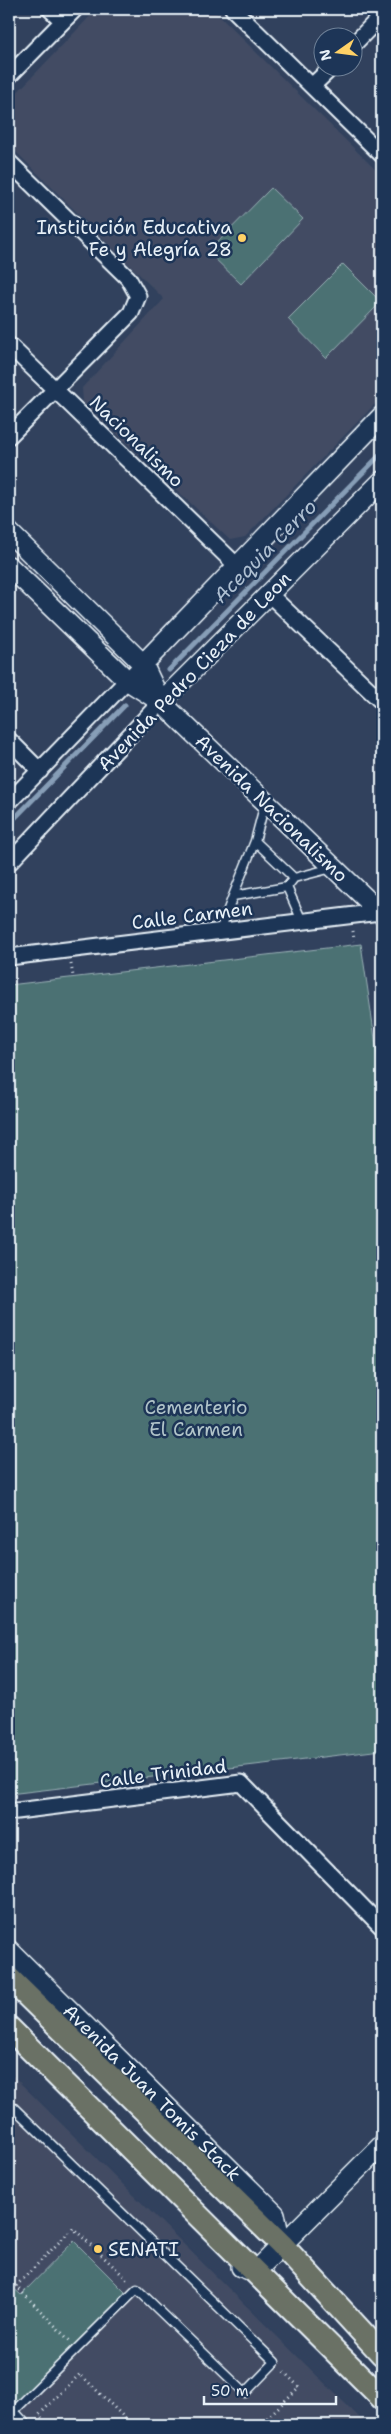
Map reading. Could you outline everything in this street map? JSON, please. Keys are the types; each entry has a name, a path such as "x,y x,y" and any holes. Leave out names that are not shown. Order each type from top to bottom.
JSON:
{"main road":[{"name":"Avenida Juan Tomis Stack","path":"9,1978 281,2244 382,2354"},
{"path":"9,2028 382,2398"}],"street":[{"path":"50,9 63,21"},
{"path":"9,76 75,9"},
{"path":"233,9 382,155"},
{"path":"364,34 382,15"},
{"path":"312,86 320,78"},
{"path":"9,162 128,278 138,296 131,313 9,436"},
{"name":"Nacionalismo","path":"9,346 237,566"},
{"path":"9,802 382,416"},
{"name":"Avenida Pedro Cieza de Leon","path":"9,863 161,702 382,481"},
{"path":"9,532 143,664 161,702"},
{"path":"9,566 128,681 161,702"},
{"path":"269,594 379,694"},
{"name":"Avenida Nacionalismo","path":"161,702 266,800 381,913"},
{"path":"9,740 40,770"},
{"name":"Calle Carmen","path":"9,957 381,913"},
{"name":"Calle Trinidad","path":"9,1812 241,1783 381,1923"},
{"name":"Avenida Juan Tomis Stack","path":"9,1950 275,2214 281,2244"},
{"path":"9,2043 236,2266 255,2272 382,2145"}],"lane":[{"path":"220,931 255,842 266,800"},
{"path":"255,842 294,878"},
{"path":"233,896 287,887 294,878 334,867"},
{"path":"287,887 302,921"},
{"path":"9,2103 275,2362 245,2393 138,2289 14,2411 27,2425"}],"path":[{"path":"9,2293 73,2228 138,2289"},
{"path":"9,2279 78,2348"},
{"path":"260,2425 299,2387 275,2362"},
{"path":"49,2425 39,2415 80,2374 132,2425"}],"shaded area":[{"name":"Institución Educativa Fe y Alegría 28","path":"97,9 212,9 382,176 382,397 245,537 230,540 83,402 82,388 164,299 9,145 9,101"},
{"name":"SENATI","path":"9,2072 367,2425 9,2425"}],"green space":[{"path":"271,188 303,219 241,284 208,252"},
{"path":"343,264 381,302 326,358 288,319"},
{"name":"Cementerio El Carmen","path":"361,944 382,1086 382,1750 9,1794 9,985"},
{"path":"74,2241 127,2294 9,2413 9,2284 21,2295"}],"waterway":[{"name":"Acequia Cerro","path":"169,670 382,453"},
{"name":"Acequia Cerro","path":"9,824 125,705"}],"place":[{"name":"Institución Educativa Fe y Alegría 28","path":"242,238"},
{"name":"SENATI","path":"98,2249"}]}
